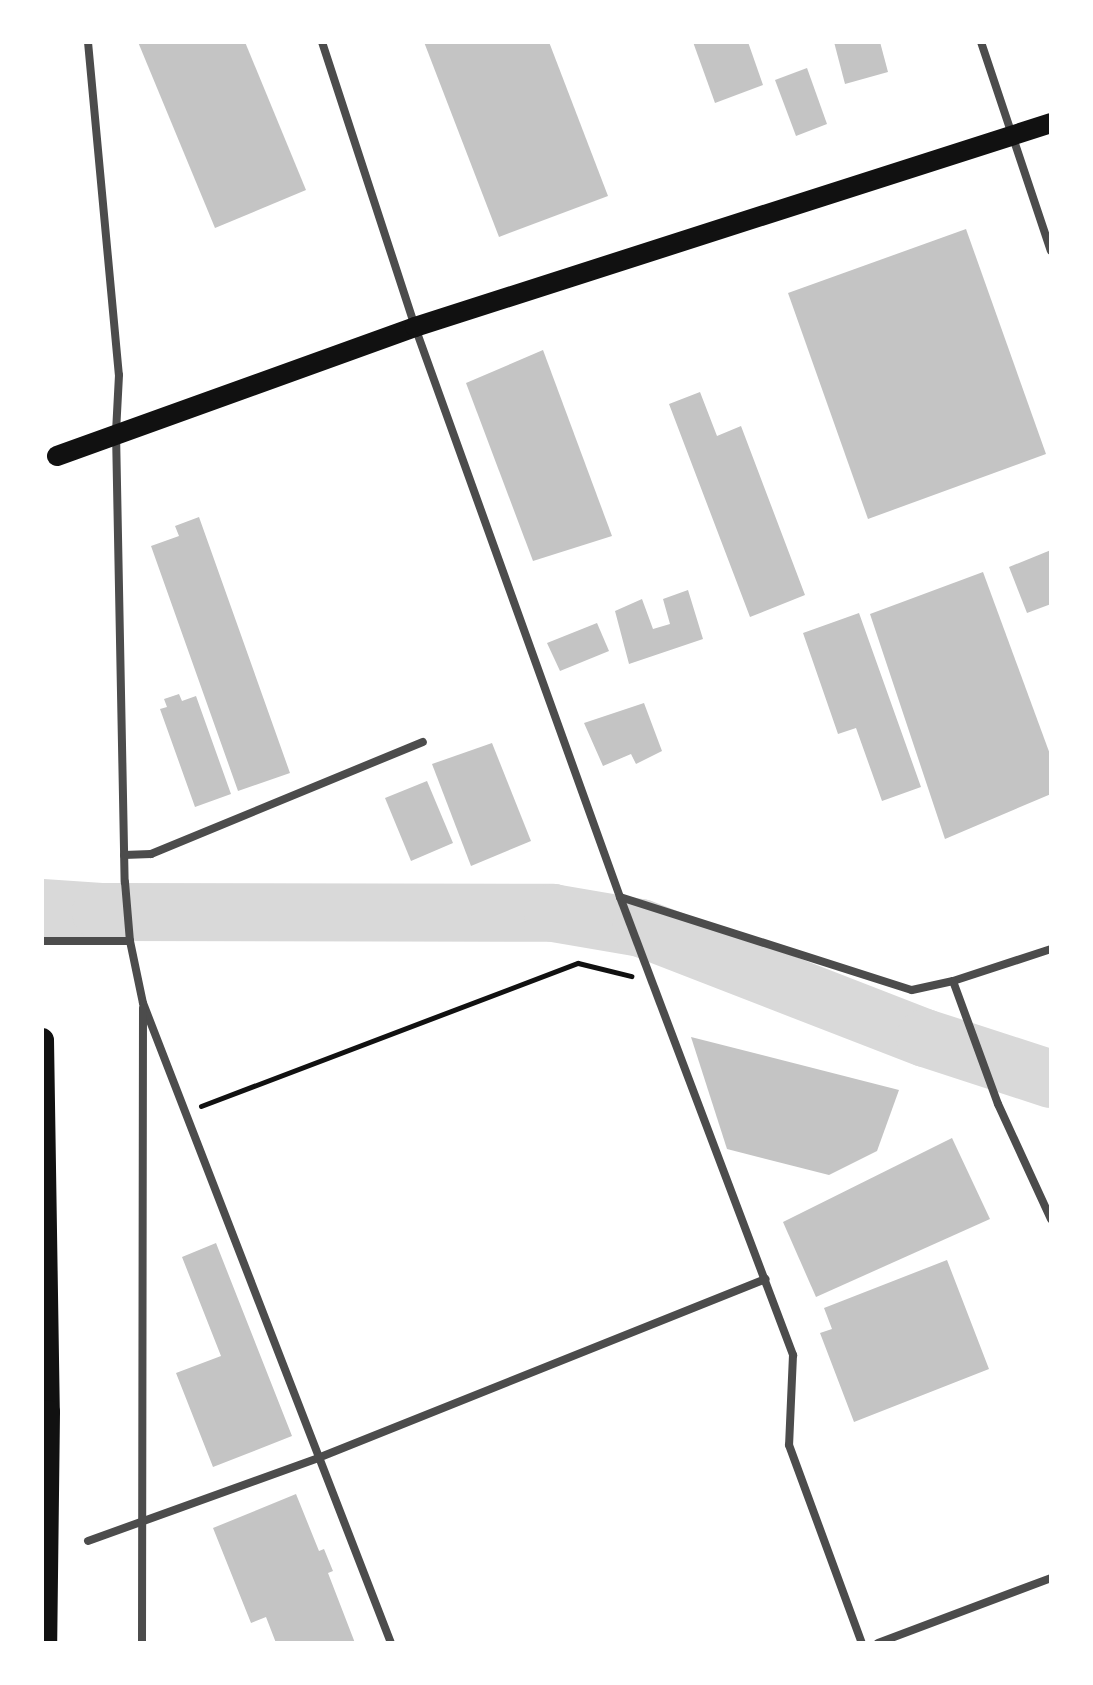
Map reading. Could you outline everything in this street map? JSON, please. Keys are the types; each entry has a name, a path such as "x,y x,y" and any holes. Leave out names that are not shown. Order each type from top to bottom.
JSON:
{"highway":[{"path":"42,1040 48,1412 45,1643"}],"main road":[{"path":"57,456 116,432 415,327 1051,123"}],"street":[{"path":"88,42 119,375 116,432 124,855 130,941 143,1003 391,1643"},
{"path":"322,42 415,327 650,980 793,1355 789,1445 862,1643"},
{"path":"981,42 1051,251"},
{"path":"124,855 151,854 423,742"},
{"path":"620,897 912,990 953,981 1051,949"},
{"path":"42,941 130,941"},
{"path":"953,981 970,1020 998,1104 1051,1219"},
{"path":"142,1643 143,1003"},
{"path":"88,1541 318,1458 765,1279"},
{"path":"878,1643 1051,1578"}],"path":[{"path":"185,1112 578,963 650,980"}],"building":[{"path":"138,42 245,42 306,190 215,228"},
{"path":"424,42 549,42 608,196 499,237"},
{"path":"693,42 748,42 763,85 715,103"},
{"path":"834,42 880,42 888,72 845,84"},
{"path":"807,68 827,124 796,136 775,80"},
{"path":"966,229 1046,454 868,519 788,293"},
{"path":"543,350 612,536 533,561 466,383"},
{"path":"700,392 717,436 741,426 805,595 750,617 669,404"},
{"path":"199,517 290,773 238,791 151,546 179,536 175,526"},
{"path":"1051,550 1051,604 1027,613 1009,567"},
{"path":"983,572 1051,757 1051,794 945,839 870,614"},
{"path":"688,590 703,639 629,664 615,611 642,599 653,629 670,624 663,599"},
{"path":"859,613 921,787 882,801 856,728 838,734 803,633"},
{"path":"597,623 609,651 560,671 547,643"},
{"path":"179,694 182,701 196,696 231,794 195,807 160,709 167,707 164,699"},
{"path":"644,703 662,751 636,764 631,754 603,766 584,723"},
{"path":"492,743 531,841 471,866 432,764"},
{"path":"427,781 453,843 411,861 385,798"},
{"path":"691,1037 899,1090 877,1151 829,1175 727,1149"},
{"path":"952,1138 990,1219 816,1297 783,1222"},
{"path":"216,1243 292,1436 213,1467 176,1373 221,1356 182,1257"},
{"path":"947,1260 989,1369 854,1422 820,1333 832,1329 824,1308"},
{"path":"296,1494 319,1551 324,1549 333,1571 328,1573 355,1643 276,1643 266,1617 251,1623 213,1528"}],"waterway":[{"path":"42,908 101,912 553,913 641,928 925,1038 1051,1079"}]}
